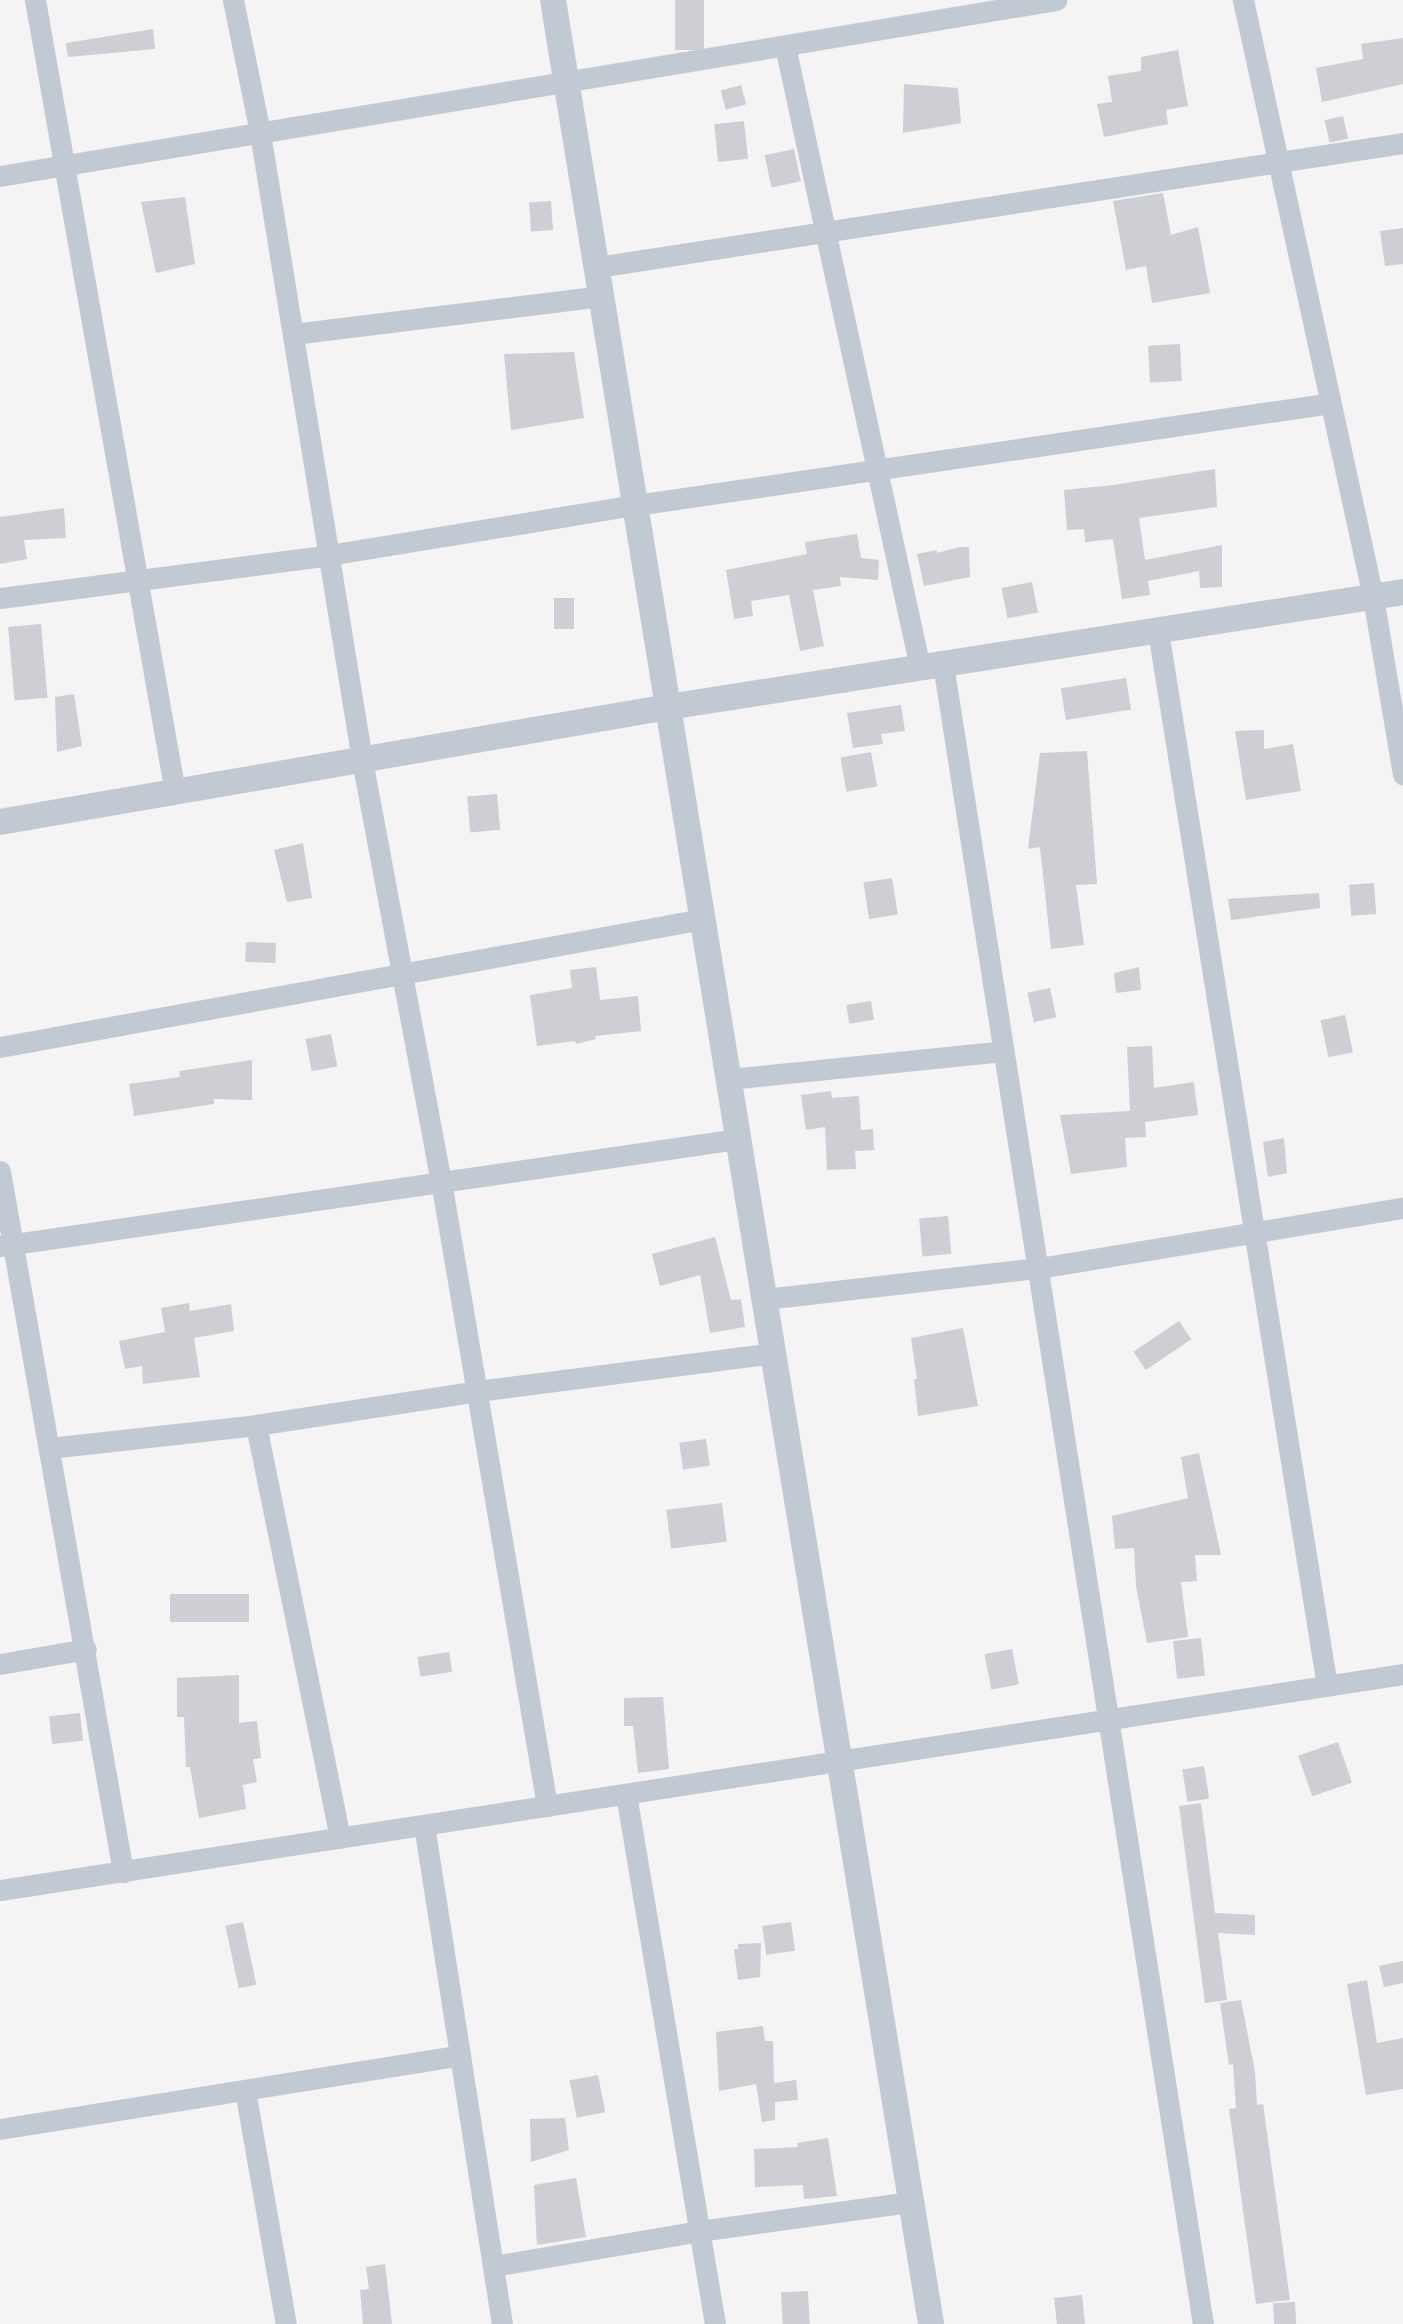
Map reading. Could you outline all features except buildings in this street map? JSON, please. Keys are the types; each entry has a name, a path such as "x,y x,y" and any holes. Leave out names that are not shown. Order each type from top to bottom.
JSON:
{"street":[{"path":"34,0 175,792"},
{"path":"233,0 260,133 362,760 441,1181 547,1806"},
{"path":"553,0 931,2324"},
{"path":"0,176 1056,0"},
{"path":"1243,0 1373,597 1403,774"},
{"path":"785,46 876,470 931,666 1004,1051 1203,2324"},
{"path":"597,267 1403,143"},
{"path":"293,334 601,296"},
{"path":"0,598 329,555 636,505 1331,403"},
{"path":"0,822 668,707 1403,592"},
{"path":"1158,631 1327,1686"},
{"path":"0,1047 703,919"},
{"path":"729,1079 1004,1051"},
{"path":"6,1245 738,1139"},
{"path":"0,1171 6,1245 49,1448 123,1871"},
{"path":"765,1299 1039,1268 1403,1208"},
{"path":"49,1448 256,1425 477,1391 774,1353"},
{"path":"256,1425 340,1838"},
{"path":"0,1664 86,1649"},
{"path":"0,1891 1403,1674"},
{"path":"626,1794 715,2324"},
{"path":"424,1825 493,2266 495,2323"},
{"path":"0,2129 460,2055"},
{"path":"245,2090 286,2324"},
{"path":"493,2266 699,2231 911,2202"}]}
